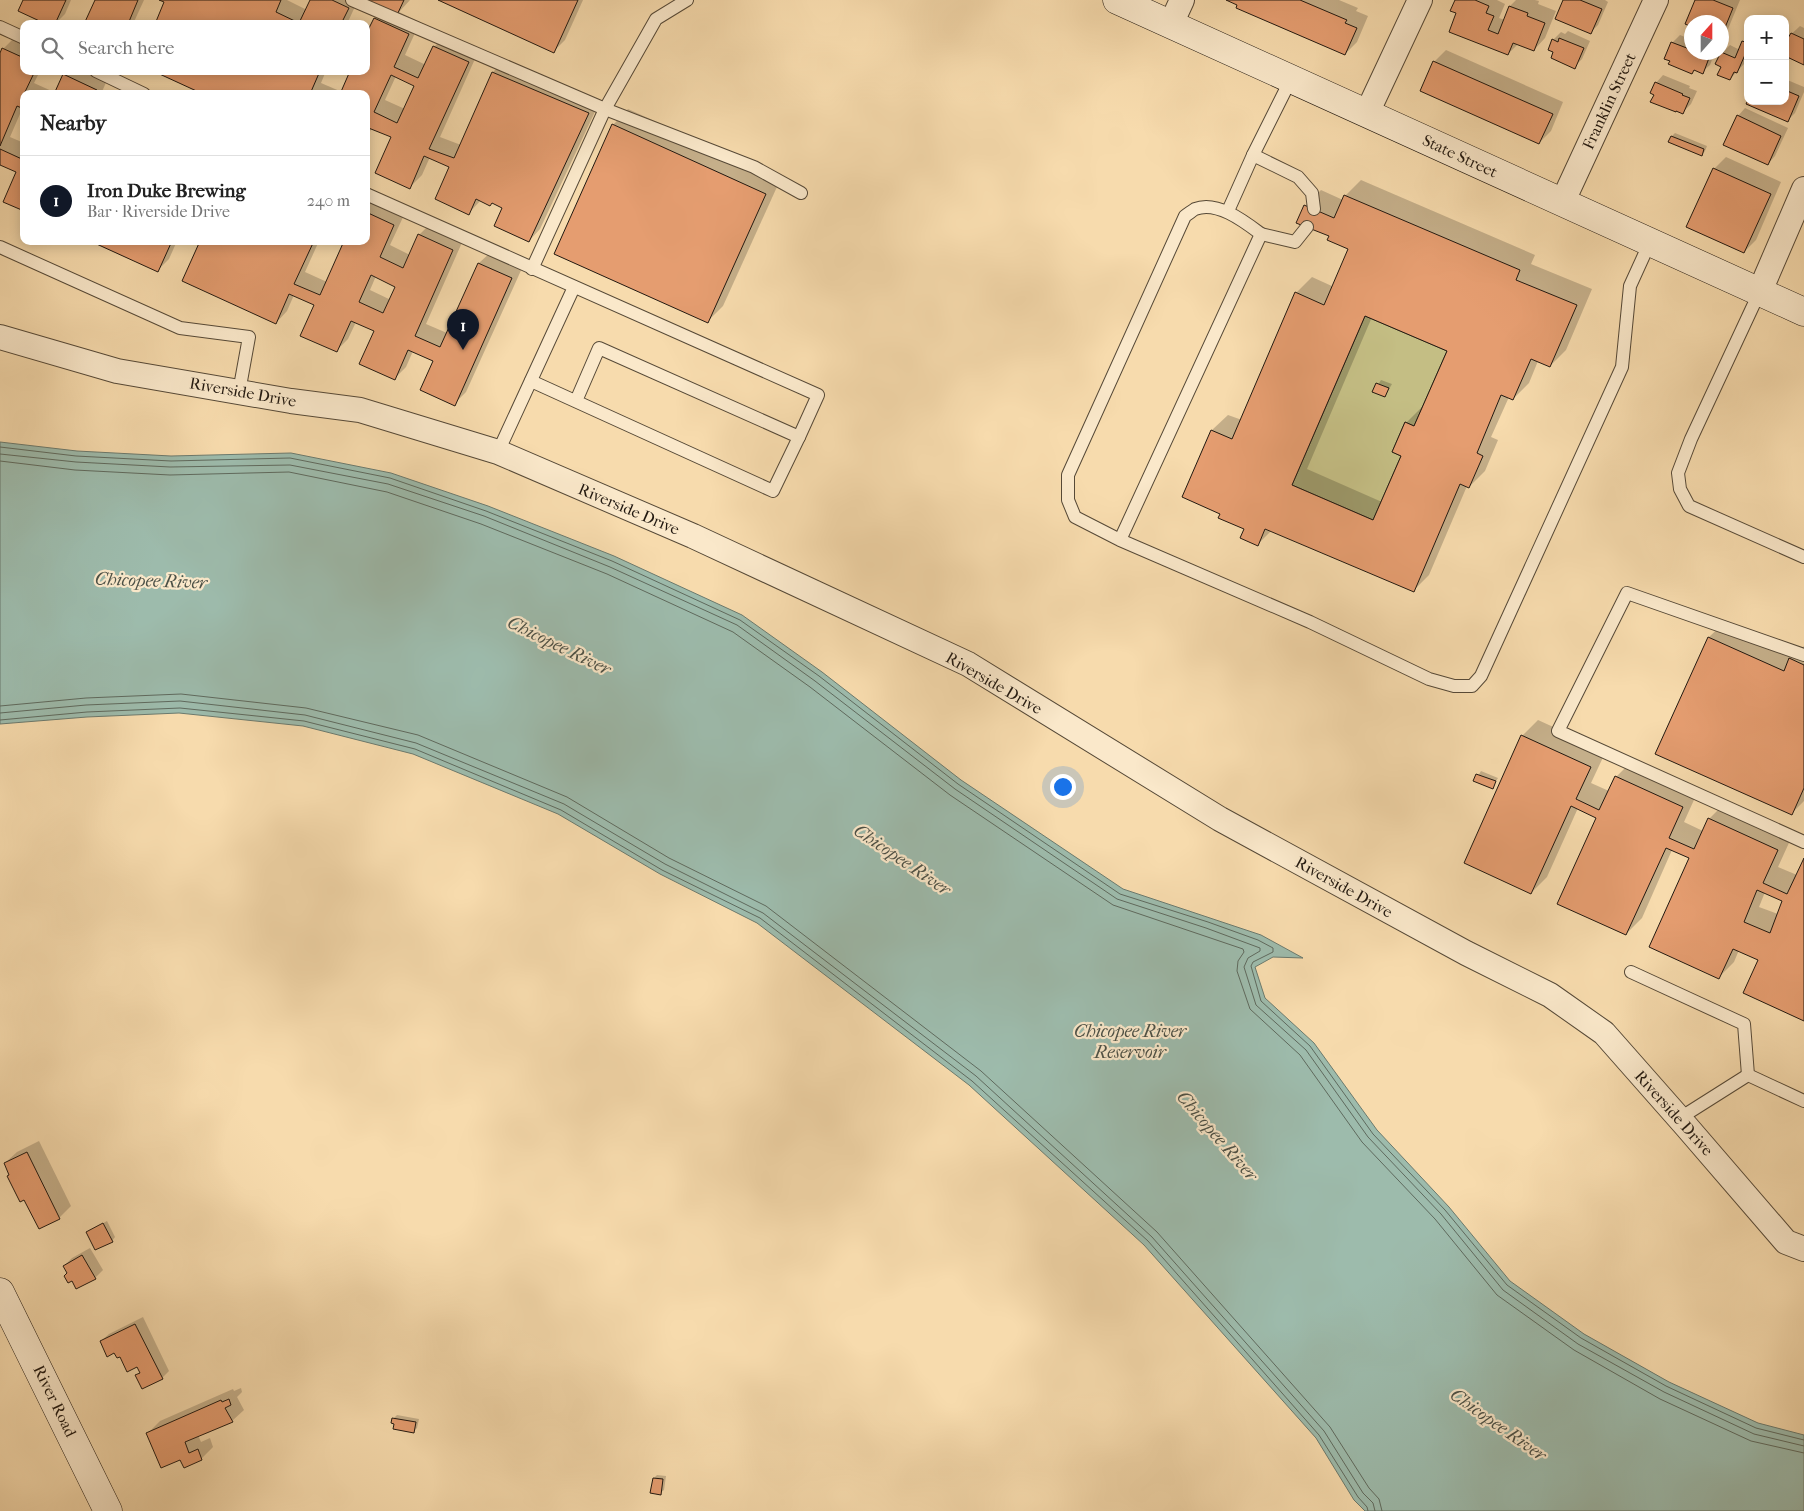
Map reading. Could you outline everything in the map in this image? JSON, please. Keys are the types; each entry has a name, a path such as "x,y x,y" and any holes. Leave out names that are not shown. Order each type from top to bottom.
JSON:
{"street":[{"name":"State Street","path":"1117,0 1804,312"},
{"path":"1171,24 1182,0"},
{"path":"1367,113 1420,0"},
{"name":"Franklin Street","path":"1562,203 1656,0"},
{"path":"1760,291 1804,189"},
{"name":"Riverside Drive","path":"0,337 118,371 360,410 498,452 693,536 968,664 1220,819 1466,953 1550,996 1604,1034 1680,1118 1786,1242 1804,1249"},
{"name":"River Road","path":"0,1292 108,1511"}],"lane":[{"path":"352,0 605,109 754,167 801,193"},
{"path":"532,269 605,109 656,19 687,0"},
{"path":"0,27 20,36"},
{"path":"104,75 136,90"},
{"path":"1228,212 1253,155 1291,79"},
{"path":"1253,155 1298,177 1312,193 1314,209"},
{"path":"370,196 818,395 774,491 530,381"},
{"path":"1307,227 1295,242 1261,234 1228,212 1206,207 1196,209 1185,216 1068,474 1068,500 1075,518 1120,540 1310,622 1429,679 1454,686 1472,686 1481,676 1622,367 1630,286 1650,242"},
{"path":"1120,540 1261,234"},
{"path":"0,247 180,328 250,337 240,392"},
{"path":"498,452 574,287"},
{"path":"1760,291 1691,439 1678,473 1680,489 1689,506 1804,557"},
{"path":"576,401 599,348 799,437"},
{"path":"1804,656 1627,593 1558,731 1804,842"},
{"path":"1631,972 1744,1024 1748,1076"},
{"path":"1680,1118 1748,1076"},
{"path":"1748,1076 1804,1101"}],"shaded area":[{"path":"1365,316 1447,351 1414,426 1405,422 1392,452 1401,456 1373,520 1292,485"}],"water":[{"name":"Chicopee River Reservoir","path":"0,442 77,451 171,456 291,453 391,473 488,506 614,556 742,615 822,672 961,780 1123,889 1261,935 1303,958 1273,957 1255,967 1265,998 1314,1043 1377,1130 1449,1207 1510,1281 1584,1334 1669,1382 1758,1423 1804,1435 1804,1511 1365,1511 1354,1500 1316,1438 1144,1245 969,1085 757,923 660,874 558,814 413,754 303,726 179,713 87,717 0,724"}],"building":[{"path":"23,0 66,0 57,20 37,20 18,11"},
{"path":"95,0 138,0 130,20 86,20"},
{"path":"159,0 281,0 276,12 293,20 157,20 164,2"},
{"path":"310,0 332,0 349,8 343,20 300,20"},
{"path":"364,0 404,0 397,15"},
{"path":"438,0 578,0 554,53"},
{"path":"1226,0 1300,0 1347,20 1345,23 1357,28 1345,55 1236,8 1237,5"},
{"path":"1455,0 1475,0 1489,6 1486,13 1494,16 1488,30 1498,34 1509,6 1528,13 1527,16 1545,23 1534,51 1513,43 1508,55 1449,32 1456,13 1450,11"},
{"path":"1563,0 1580,0 1602,9 1591,34 1555,19"},
{"path":"1695,0 1713,0 1733,8 1729,18 1729,15 1689,15"},
{"path":"374,18 409,34 394,67 418,78 433,46 469,62 429,149 454,158 492,72 589,113 529,242 494,226 502,208 492,203 490,206 476,199 469,215 435,199 449,167 424,156 410,189 375,173 391,137 370,129 370,90 342,90 348,75 370,75 370,26","holes":["391,75 414,86 397,123 374,112"]},
{"path":"1791,33 1804,39 1804,65 1789,58 1789,36"},
{"path":"1559,38 1584,48 1575,69 1551,58 1553,52 1548,50 1552,39 1558,42"},
{"path":"1742,41 1744,42 1744,57 1737,73 1734,72 1730,80 1717,75 1721,67 1715,64 1717,60 1729,60 1729,55 1735,58"},
{"path":"1671,42 1684,47 1684,60 1708,60 1703,74 1694,70 1692,74 1668,64 1670,61 1664,59"},
{"path":"2,48 20,56 20,75 33,75 26,90 20,90 20,107 17,106 0,146 0,53"},
{"path":"1433,61 1553,114 1539,144 1420,91"},
{"path":"63,75 65,75 97,90 56,90"},
{"path":"162,75 318,75 312,90 194,90"},
{"path":"1655,82 1690,98 1683,114 1650,102 1654,95 1650,93"},
{"path":"1789,92 1799,96 1788,122 1748,105 1789,105"},
{"path":"1737,115 1781,136 1768,165 1723,145"},
{"path":"612,124 766,194 708,323 554,254"},
{"path":"1671,136 1704,149 1702,156 1668,142"},
{"path":"0,149 20,158 20,209 3,202 16,172 0,165"},
{"path":"1713,168 1771,194 1744,253 1686,227"},
{"path":"1344,195 1520,270 1516,280 1577,305 1550,367 1531,359 1513,400 1501,395 1477,453 1483,456 1469,488 1460,484 1414,592 1265,529 1258,546 1240,538 1244,529 1218,518 1220,514 1182,497 1211,430 1232,439 1295,292 1324,305 1348,249 1327,240 1329,236 1296,223 1304,205 1334,218","holes":["1365,316 1447,351 1414,426 1405,422 1392,452 1401,456 1373,520 1292,485"]},
{"path":"370,214 394,225 380,257 403,268 418,234 453,250 415,336 440,347 478,263 512,278 455,406 420,390 433,361 408,350 395,380 359,364 374,331 351,321 337,352 300,336 314,305 289,294 276,324 182,281 198,245 312,245 294,284 320,295 342,245 370,245","holes":["371,275 395,287 383,313 359,302"]},
{"path":"99,245 170,245 158,272"},
{"path":"1376,383 1389,388 1385,397 1372,392"},
{"path":"1708,637 1784,671 1789,658 1804,665 1804,788 1792,815 1655,754"},
{"path":"1521,735 1591,767 1576,799 1599,810 1615,776 1683,807 1669,838 1694,849 1708,818 1778,850 1763,883 1787,894 1804,858 1804,1021 1743,993 1758,960 1733,949 1719,979 1649,947 1689,858 1666,848 1626,935 1557,904 1596,818 1571,806 1531,894 1464,863","holes":["1757,890 1782,901 1770,933 1744,922"]},
{"path":"1476,774 1496,781 1493,789 1473,781"},
{"path":"27,1152 60,1219 39,1229 24,1200 20,1202 7,1176 9,1175 4,1163"},
{"path":"103,1223 113,1242 95,1250 86,1232"},
{"path":"82,1255 96,1279 76,1289 72,1281 68,1283 64,1276 67,1273 63,1266"},
{"path":"135,1324 163,1379 142,1389 135,1375 140,1373 137,1367 127,1372 120,1357 117,1358 114,1353 107,1357 100,1341"},
{"path":"229,1399 231,1405 225,1408 233,1422 185,1442 189,1453 198,1449 202,1460 184,1468 180,1460 161,1468 146,1433 221,1400 222,1402"},
{"path":"392,1418 416,1422 414,1433 393,1429"},
{"path":"653,1478 663,1479 661,1495 650,1493"}],"place":[{"name":"Iron Duke Brewing","path":"463,350"}],"water label":[{"name":"Chicopee River","path":"151,581"},
{"name":"Chicopee River","path":"559,646"},
{"name":"Chicopee River","path":"902,860"},
{"name":"Chicopee River","path":"1217,1136"},
{"name":"Chicopee River","path":"1498,1425"}]}
